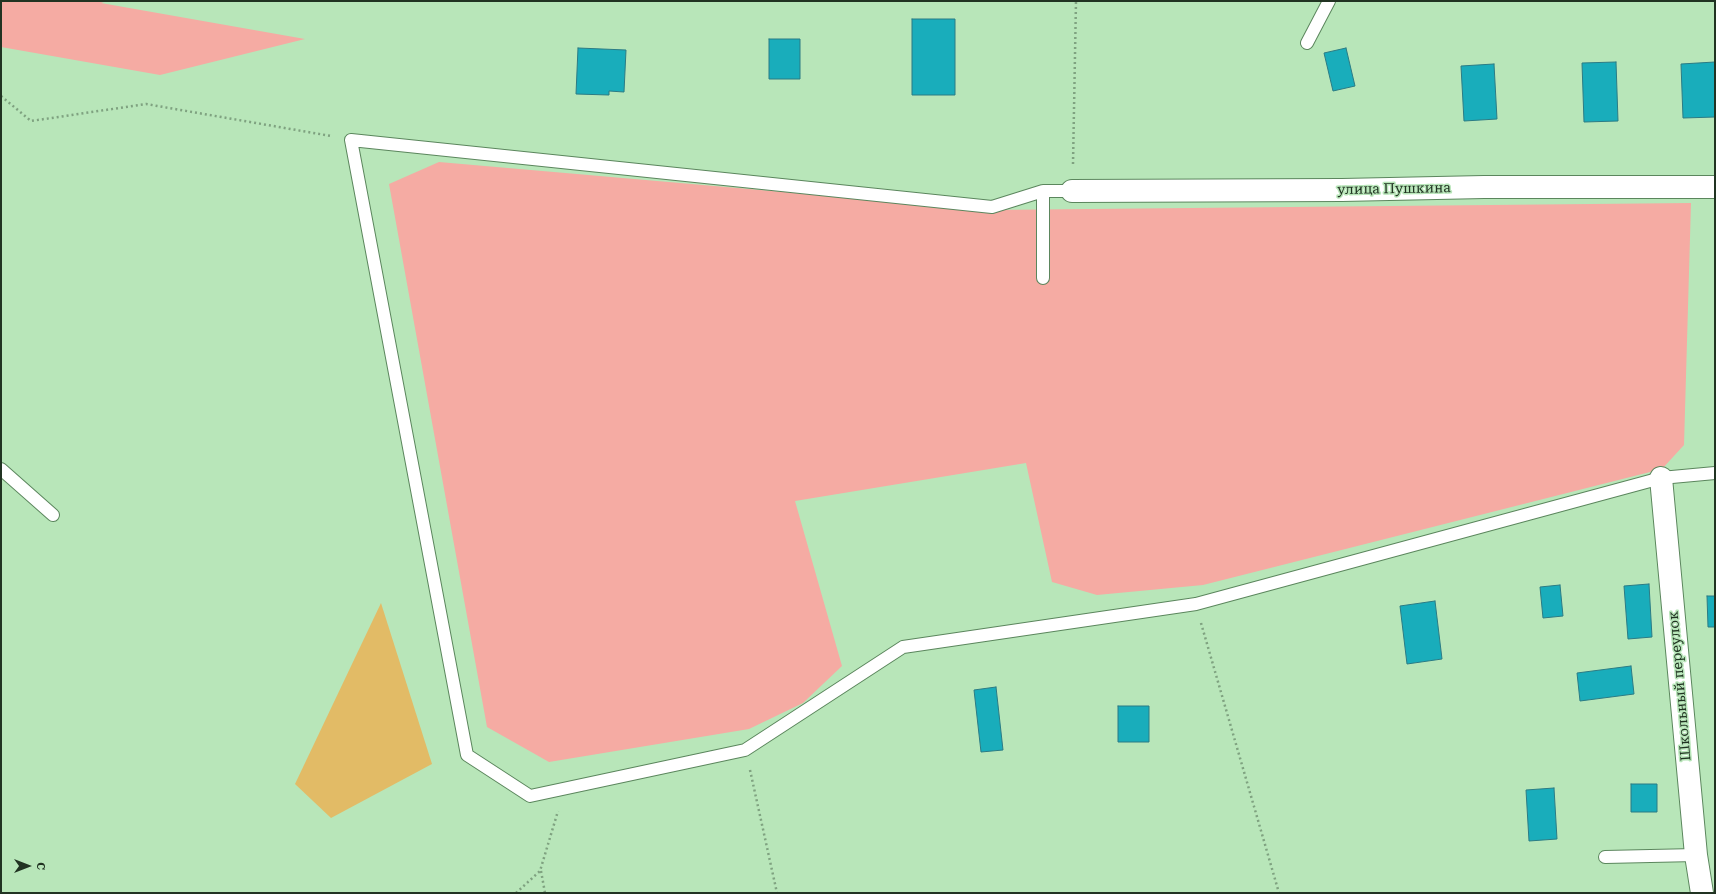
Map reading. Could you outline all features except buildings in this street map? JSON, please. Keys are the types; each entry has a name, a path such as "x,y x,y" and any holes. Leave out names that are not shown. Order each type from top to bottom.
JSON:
{"street":[{"name":"улица Пушкина","path":"1072,191 1342,190 1484,187 1715,187"},
{"name":"Школьный переулок","path":"1661,478 1696,855 1702,893"}],"lane":[{"path":"1307,43 1330,1"},
{"path":"1072,191 1043,191 992,207 351,140 467,755 530,796 564,787 745,750 902,647 1196,604 1661,478 1715,473"},
{"path":"1043,191 1043,278"},
{"path":"1,469 53,515"},
{"path":"1605,857 1696,855"}],"path":[{"path":"1072,191 1076,1"},
{"path":"1,96 31,120 146,104 351,140"},
{"path":"1196,604 1279,893"},
{"path":"745,750 778,893"},
{"path":"545,893 540,871 564,787"},
{"path":"516,893 540,871"}],"shaded area":[{"path":"1,1 107,1 101,3 305,39 160,75 1,47"},
{"path":"439,162 990,210 1691,203 1684,445 1662,469 1203,585 1097,595 1052,582 1026,463 795,501 842,666 803,703 749,729 549,762 487,727 389,184"},
{"path":"381,603 432,764 331,818 295,784"}]}
